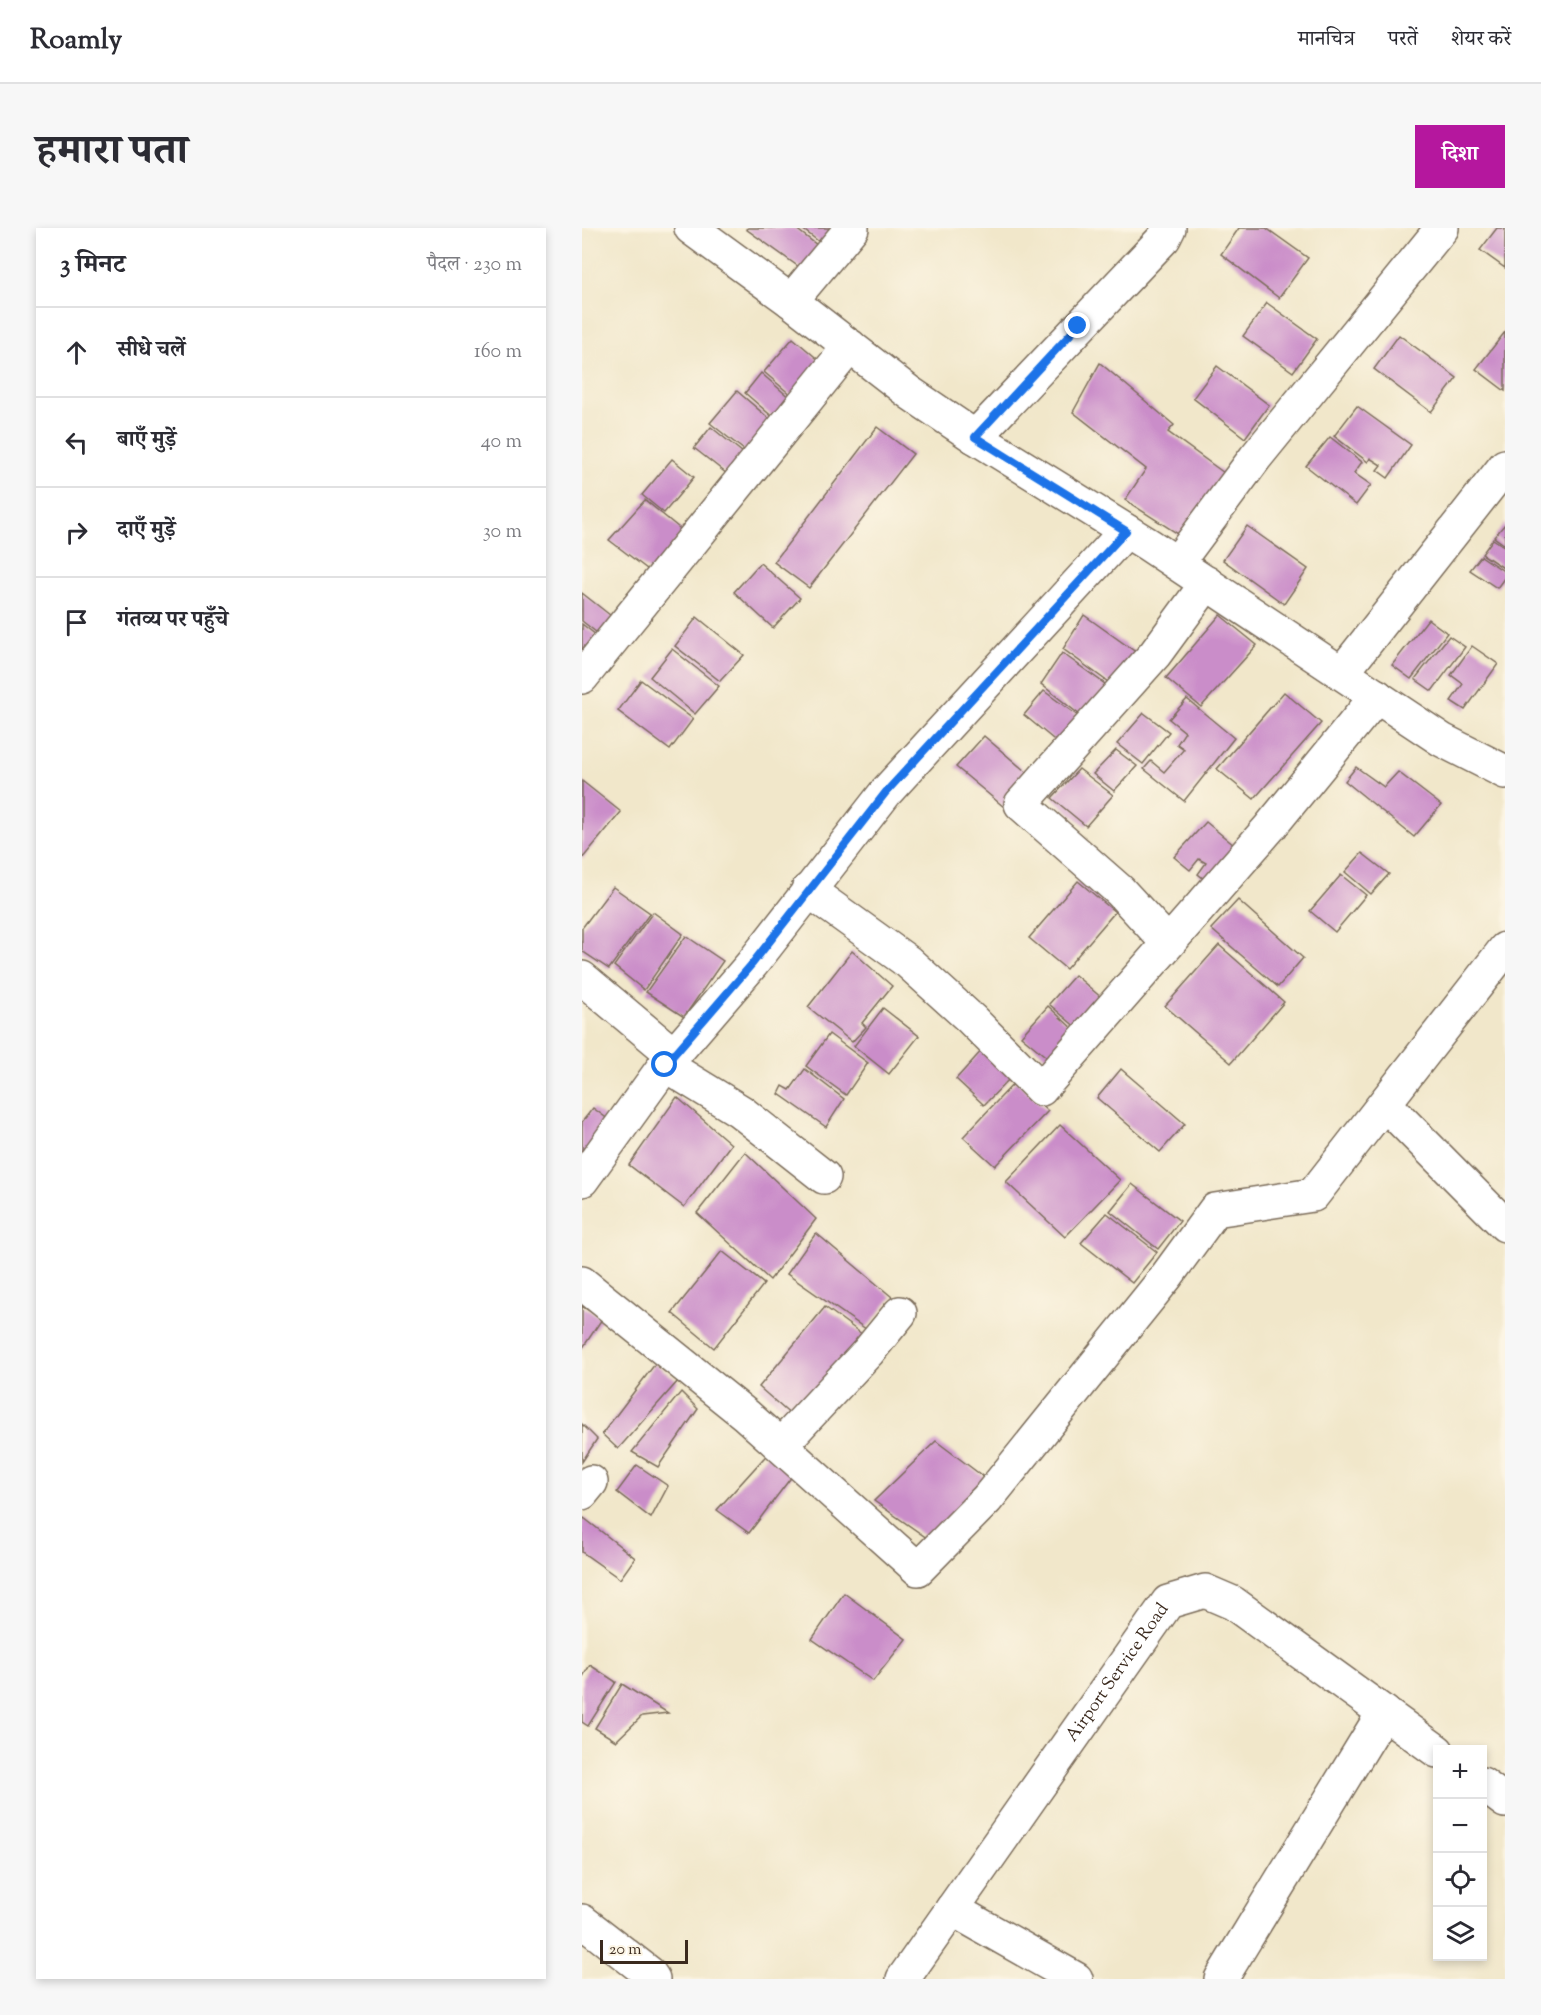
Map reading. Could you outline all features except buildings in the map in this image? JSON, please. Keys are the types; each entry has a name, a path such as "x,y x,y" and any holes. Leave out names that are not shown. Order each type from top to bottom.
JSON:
{"street":[{"path":"691,228 792,301 910,393 975,437 1176,563 1442,740 1505,772"},
{"path":"792,301 852,228"},
{"path":"975,437 1164,238 1169,228"},
{"path":"1176,563 1255,458 1442,228"},
{"path":"582,677 850,346"},
{"path":"1342,673 1505,466"},
{"path":"582,1180 669,1060 752,964 886,792 1126,531"},
{"path":"1168,942 1120,891 1021,804 1155,654 1206,583"},
{"path":"808,890 908,962 971,1019 1041,1089 1270,827 1377,696"},
{"path":"582,1283 781,1445 918,1569 987,1499 1166,1277 1215,1210 1313,1195 1505,949"},
{"path":"582,978 669,1060 740,1111 824,1177"},
{"path":"1385,1104 1505,1225"},
{"path":"781,1445 868,1352 900,1313"},
{"name":"Airport Service Road","path":"903,1979 1168,1602 1205,1591 1233,1603 1433,1748"},
{"path":"1221,1979 1384,1712"},
{"path":"1487,1788 1505,1801"},
{"path":"952,1909 1076,1979"},
{"path":"582,1921 649,1973 653,1979"}],"route":[{"path":"665,1065 752,964 886,792 1126,531 975,437 1078,326"}]}
